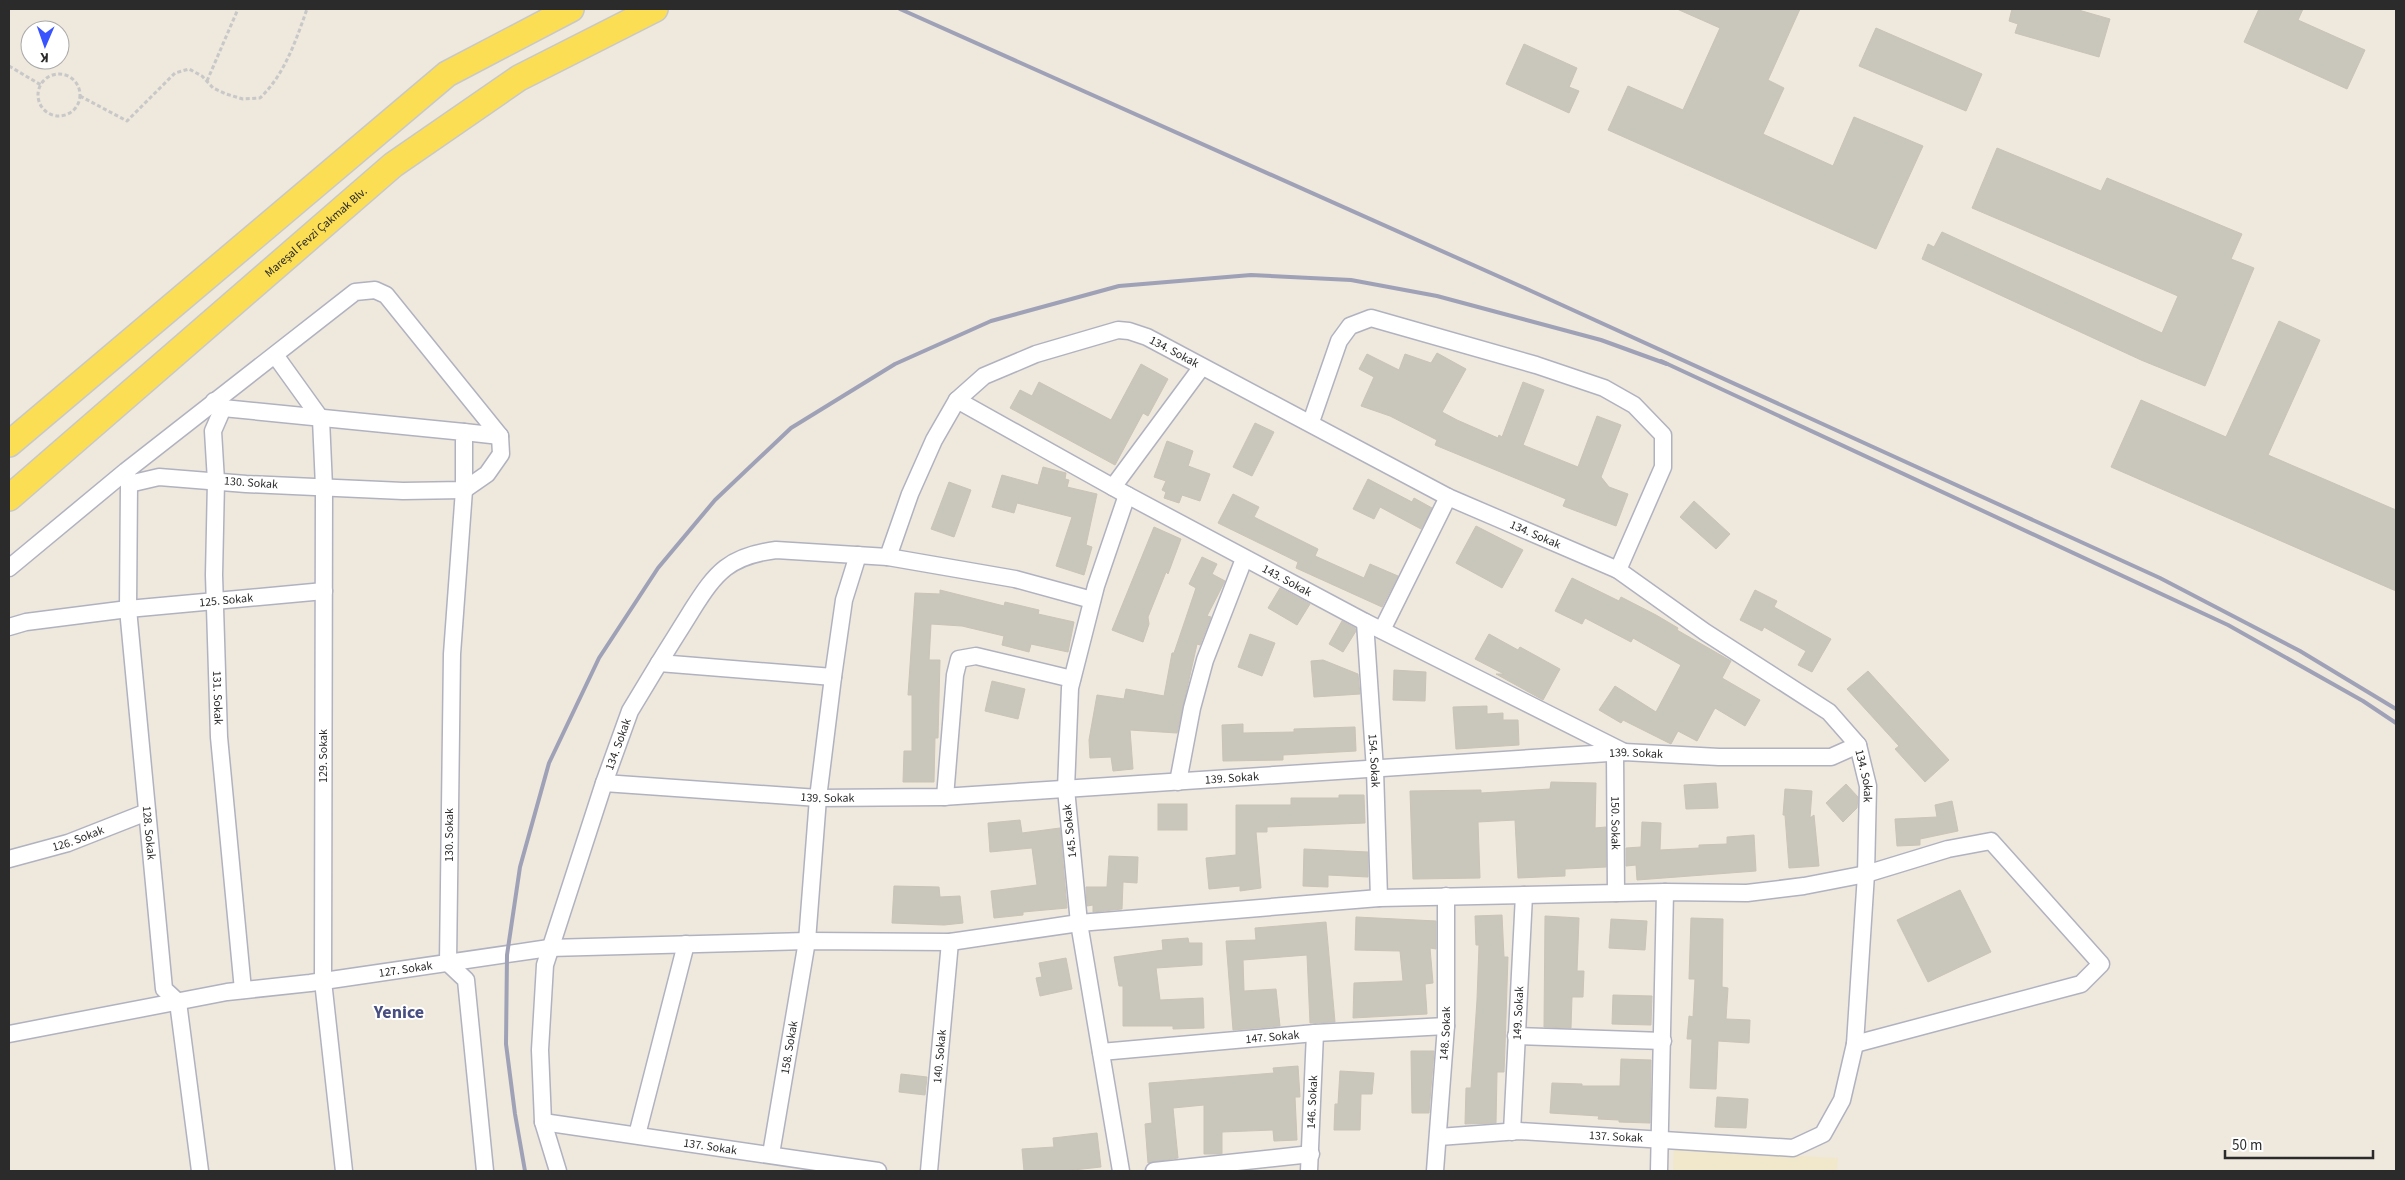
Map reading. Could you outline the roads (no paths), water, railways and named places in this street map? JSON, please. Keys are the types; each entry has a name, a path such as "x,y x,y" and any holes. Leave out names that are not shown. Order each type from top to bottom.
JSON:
{"main road":[{"path":"9,444 447,74 571,9"},
{"name":"Mareşal Fevzi Çakmak Blv.","path":"9,498 394,165 519,78 655,9"}],"street":[{"path":"9,568 127,478 354,292 375,290 386,295 500,436 501,454 487,474 464,490"},
{"path":"1311,422 1339,341 1350,326 1371,318 1536,365 1604,388 1634,405 1663,435 1663,467 1618,570"},
{"name":"134. Sokak","path":"888,557 914,485 934,440 957,400 984,376 1036,354 1118,330 1138,333 1201,368 1311,422 1448,497 1618,570 1705,632 1829,712 1858,746 1868,786 1866,874 1855,1044 1842,1100 1823,1134 1793,1148"},
{"path":"275,355 321,419"},
{"name":"145. Sokak","path":"1121,1171 1080,922 1066,789 1072,679 1120,491 1201,368"},
{"name":"143. Sokak","path":"957,400 1244,558 1620,752"},
{"path":"219,404 321,419 500,436"},
{"name":"131. Sokak","path":"219,404 213,430 216,481 215,600 219,738 243,990"},
{"name":"129. Sokak","path":"321,419 324,487 322,982 344,1171"},
{"name":"130. Sokak","path":"448,963 452,654 464,490 464,432"},
{"name":"130. Sokak","path":"127,478 159,477 403,491 464,490"},
{"path":"9,627 26,622 128,609 127,478"},
{"path":"1382,630 1448,497"},
{"name":"134. Sokak","path":"558,1171 543,1122 540,1050 545,965 549,948 561,918 604,783 630,711 712,579 732,563 760,552 776,550 888,557 1015,579 1092,600"},
{"path":"659,663 833,677 844,600 858,555"},
{"path":"1178,782 1192,708 1205,660 1244,558"},
{"name":"125. Sokak","path":"128,609 324,591"},
{"name":"128. Sokak","path":"128,609 164,989 178,1002"},
{"name":"154. Sokak","path":"1365,622 1375,770 1379,898"},
{"path":"945,797 955,674 959,659 976,656 1072,679"},
{"name":"158. Sokak","path":"770,1154 806,941 818,798 833,677"},
{"name":"139. Sokak","path":"604,783 818,798 945,797 1375,770 1620,752 1719,757 1831,757 1858,746"},
{"name":"150. Sokak","path":"1616,893 1620,752"},
{"name":"126. Sokak","path":"9,859 68,843 147,812"},
{"name":"127. Sokak","path":"9,1034 243,990 322,982 549,948 806,941 950,942 1080,922 1379,898 1665,892 1747,893 1804,886 1866,874 1948,849 1991,841 2101,964 2081,984 1855,1044"},
{"path":"1659,1171 1665,892"},
{"name":"149. Sokak","path":"1512,1132 1524,895"},
{"name":"148. Sokak","path":"1435,1171 1446,1026 1446,896"},
{"name":"140. Sokak","path":"929,1171 950,942"},
{"path":"637,1135 686,944"},
{"path":"448,963 466,980 485,1171"},
{"path":"178,1002 200,1171"},
{"name":"147. Sokak","path":"1101,1052 1315,1033 1446,1026"},
{"name":"146. Sokak","path":"1309,1171 1315,1033"},
{"path":"1516,1036 1663,1041"},
{"name":"137. Sokak","path":"543,1122 878,1171"},
{"name":"137. Sokak","path":"1439,1137 1512,1132 1793,1148"},
{"path":"1154,1171 1310,1154"}],"railway":[{"path":"900,9 1529,290 2160,578 2300,651 2396,709"},
{"path":"525,1171 506,1044 507,955 520,867 549,763 599,658 658,568 715,500 791,428 895,364 991,321 1119,286 1251,275 1351,280 1437,296 1601,340 1667,364"},
{"path":"1661,361 2228,625 2363,701 2396,723"}],"district":[{"name":"Yenice","path":"399,1012"}]}
